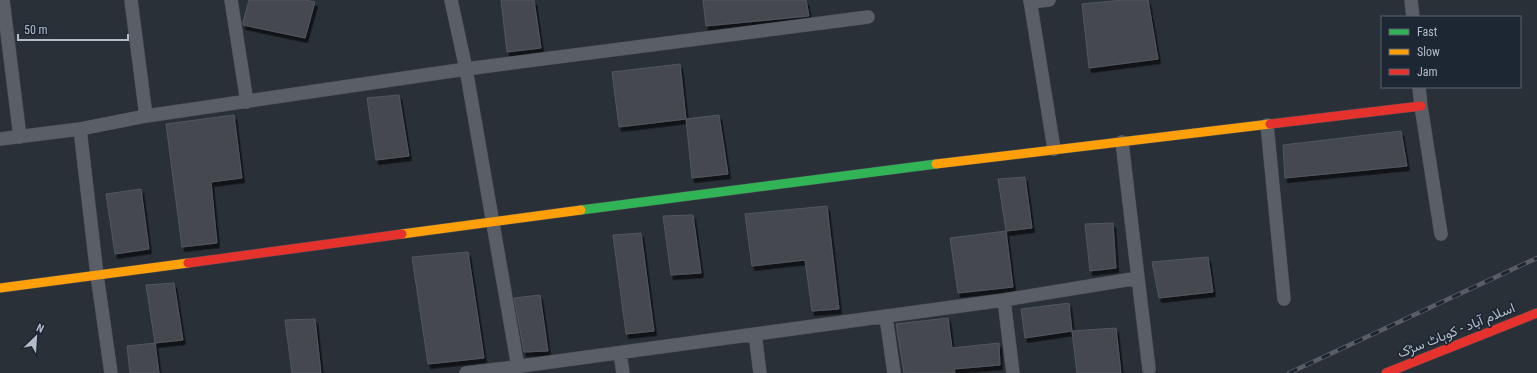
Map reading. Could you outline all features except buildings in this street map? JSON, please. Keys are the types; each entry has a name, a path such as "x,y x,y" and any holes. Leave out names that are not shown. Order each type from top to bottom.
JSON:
{"main road":[{"path":"0,288 1054,149 1421,106"},
{"name":"اسلام آباد - کوہاٹ سڑک","path":"1386,373 1537,313"}],"street":[{"path":"3,0 20,137"},
{"path":"131,0 146,116"},
{"path":"231,0 247,102"},
{"path":"452,0 466,69 493,222 511,369"},
{"path":"1048,0 1030,1 1054,149"},
{"path":"1411,0 1413,16"},
{"path":"0,139 80,129 146,116 466,69 868,17"},
{"path":"1419,88 1441,234"},
{"path":"1267,125 1284,299"},
{"path":"80,129 97,275 111,373"},
{"path":"1122,142 1149,369"},
{"path":"466,373 511,369 1004,300 1138,278"},
{"path":"1004,300 1013,373"},
{"path":"886,316 894,373"},
{"path":"756,334 760,373"},
{"path":"620,353 623,373"}],"railway":[{"path":"1289,373 1537,258"}],"traffic: fast":[{"path":"581,210 936,164"}],"traffic: slow":[{"path":"936,164 1270,124"},
{"path":"402,234 581,210"},
{"path":"0,288 188,263"}],"traffic: jam":[{"path":"1270,124 1421,106"},
{"path":"188,263 402,234"},
{"path":"1386,373 1537,313"}]}
